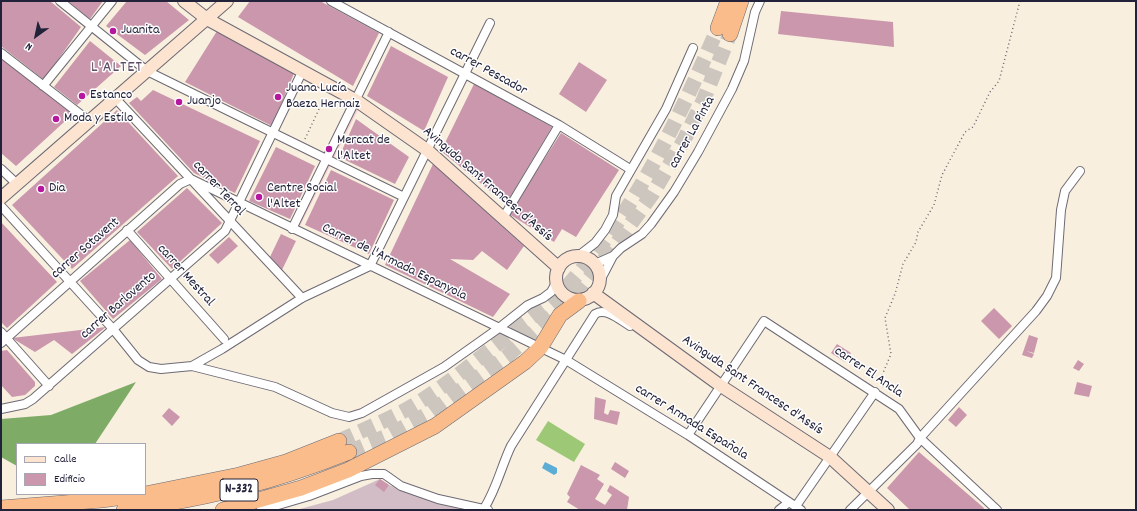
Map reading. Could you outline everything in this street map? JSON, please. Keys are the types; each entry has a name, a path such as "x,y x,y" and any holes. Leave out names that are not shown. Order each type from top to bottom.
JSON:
{"highway":[{"path":"728,1 724,31 741,1"},
{"path":"222,510 300,488 372,459 435,426 501,380 540,348 560,315 579,300"},
{"name":"N-332","path":"124,510 231,492 282,478 344,446 239,475 146,494"},
{"name":"N-332","path":"1,508 102,500 138,495"}],"main road":[{"name":"Avinguda Sant Francesc d’Assís","path":"184,1 207,18 303,70 356,101 427,150 559,268"},
{"path":"1,198 227,1"},
{"path":"577,257 584,257 595,264 600,272 601,279 598,288 593,293 579,300 568,298 561,291 556,283 556,276 559,268 568,260 577,257"},
{"name":"Avinguda Sant Francesc d'Assís","path":"593,293 721,386 830,457 888,510"}],"street":[{"path":"60,1 147,71 404,197"},
{"path":"43,86 112,1"},
{"name":"carrer Pescador","path":"331,1 559,125 630,168"},
{"name":"carrer La Pinta","path":"601,279 613,256 621,248 642,234 651,224 674,192 698,152 732,89 744,61 755,12 760,1"},
{"path":"192,366 222,349 302,298 370,266 490,23"},
{"path":"292,229 389,32"},
{"path":"577,257 595,243 605,230 613,215 616,196 630,168 646,145 666,109 693,48"},
{"path":"1,53 89,121"},
{"name":"carrer Barlovento","path":"1,408 25,404 33,399 225,231 303,70"},
{"name":"carrer Terral","path":"115,98 302,298"},
{"path":"503,218 559,125"},
{"path":"1,169 17,184"},
{"path":"850,510 869,493 917,444 920,438 1047,296 1056,278 1061,210 1065,192 1080,171"},
{"name":"Carrer de l'Armada Espanyola","path":"191,179 566,360"},
{"name":"carrer Sotavent","path":"3,338 180,184 191,179"},
{"path":"1,206 113,329 138,360 149,367 161,369 192,366 275,387 332,413 349,417 362,413 444,367 499,328 528,304 543,298 551,292 556,283"},
{"name":"carrer Mestral","path":"128,230 224,338"},
{"name":"carrer La Pinta","path":"595,264 613,256"},
{"path":"261,510 309,496 361,476 384,474 401,486 438,499 485,510 511,446 595,314 602,311 662,344"},
{"name":"carrer El Ancla","path":"721,386 764,321 899,409 920,438 997,510"},
{"path":"3,338 49,386"},
{"name":"carrer Armada Española","path":"566,360 688,435 795,506"},
{"path":"688,435 721,386"},
{"path":"779,510 795,506 875,392"}],"path":[{"path":"885,399 881,378 891,354 885,318 895,294 903,264 916,242 918,232 934,205 942,175 965,132 973,127 990,92 999,81 1020,1"},
{"path":"301,146 320,107"}],"shaded area":[{"path":"349,106 358,110 299,228 291,224"},
{"path":"380,479 389,485 463,510 296,510 333,500"}],"green space":[{"path":"136,382 96,443 16,443 16,465 1,457 1,419 51,415"},
{"path":"548,421 585,444 574,462 536,440"}],"water":[{"path":"545,462 557,468 557,473 554,475 542,468"}],"building":[{"path":"1,1 50,1 81,27 44,80 1,46"},
{"path":"68,1 103,1 90,19"},
{"path":"127,1 166,1 189,20 145,55 106,26"},
{"path":"250,1 320,1 379,33 353,86 238,17"},
{"path":"781,11 893,22 894,47 778,34"},
{"path":"217,31 295,71 272,126 185,82"},
{"path":"90,41 121,66 77,105 54,87"},
{"path":"391,46 448,77 424,131 367,96"},
{"path":"3,59 74,113 16,166 1,153 1,61"},
{"path":"579,62 607,80 586,112 559,94"},
{"path":"474,84 552,127 506,204 441,151"},
{"path":"153,90 260,141 235,193 194,173 129,103 137,97 141,101"},
{"path":"117,110 178,176 72,269 12,205"},
{"path":"356,119 409,157 395,184 339,157"},
{"path":"561,133 619,170 576,237 562,229 554,242 509,214"},
{"path":"276,147 315,166 290,219 249,201"},
{"path":"433,164 524,246 507,270 482,251 473,260 450,259 510,294 493,317 385,265"},
{"path":"331,170 394,200 369,254 305,225"},
{"path":"187,188 222,223 172,269 137,232"},
{"path":"1,222 57,282 7,328 1,322"},
{"path":"281,234 296,241 282,270 270,257"},
{"path":"229,237 238,246 218,264 209,255"},
{"path":"130,240 162,279 113,319 80,281"},
{"path":"994,308 1012,326 999,339 981,321"},
{"path":"106,327 72,354 54,340 35,352 12,338"},
{"path":"1029,335 1038,338 1034,353 1026,351 1034,354 1032,358 1022,355"},
{"path":"837,344 851,353 845,362 831,353"},
{"path":"7,350 35,382 35,386 25,395 12,397 1,385 1,351"},
{"path":"1078,360 1084,364 1079,371 1073,368"},
{"path":"1077,382 1092,386 1089,397 1074,394"},
{"path":"595,397 606,400 604,413 608,415 610,410 620,412 617,425 594,419"},
{"path":"959,407 967,415 956,427 948,420"},
{"path":"169,408 180,417 172,426 162,416"},
{"path":"919,452 984,508 983,510 910,510 887,488"},
{"path":"615,462 629,471 625,478 611,469"},
{"path":"581,465 600,475 597,479 604,484 595,499 605,505 612,495 607,491 610,485 629,497 627,510 580,510 567,502 570,497 567,494"},
{"path":"380,479 389,485 384,492 375,485"}],"tunnel":[{"path":"339,441 402,412 433,393 533,316 570,283 616,225 636,194 672,129 718,28"},
{"path":"349,452 387,436 429,413 507,356 577,293 612,250 653,193 684,140 703,101 730,34"}],"place":[{"name":"Juanita","path":"113,31"},
{"name":"Estanco","path":"82,96"},
{"name":"Juana Lucía Baeza Hernaiz","path":"278,97"},
{"name":"Juanjo","path":"179,102"},
{"name":"Moda y Estilo","path":"56,119"},
{"name":"Mercat de l'Altet","path":"329,149"},
{"name":"Dia","path":"41,189"},
{"name":"Centre Social l'Altet","path":"259,197"}],"district":[{"name":"L'ALTET","path":"117,69"}]}
